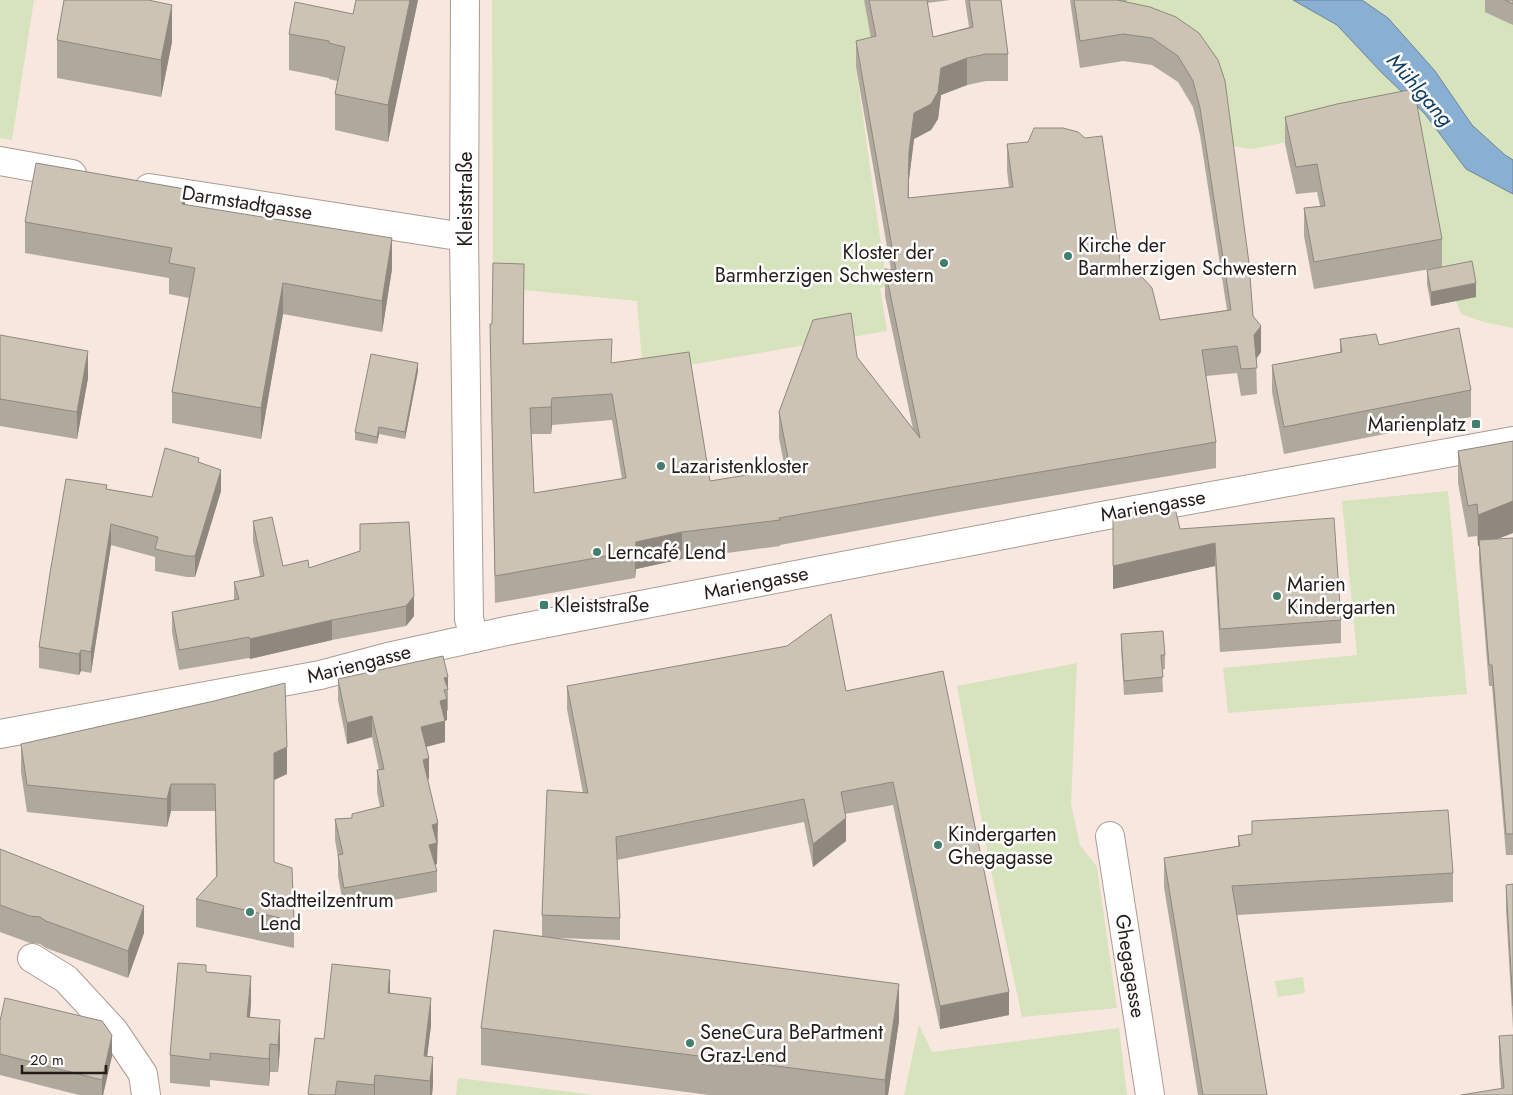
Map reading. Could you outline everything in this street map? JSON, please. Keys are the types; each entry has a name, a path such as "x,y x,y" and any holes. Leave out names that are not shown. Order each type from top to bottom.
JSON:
{"street":[{"name":"Kleiststraße","path":"465,0 464,237 470,619 475,638"},
{"path":"0,161 94,178"},
{"name":"Darmstadtgasse","path":"124,183 464,237"},
{"name":"Mariengasse","path":"0,734 320,675 388,657 475,638 1102,516 1513,441"},
{"name":"Ghegagasse","path":"1110,836 1150,1095"},
{"path":"32,958 66,979 114,1031 143,1074 146,1095"}],"green space":[{"path":"0,0 34,0 12,140 0,138"},
{"path":"492,0 864,0 876,63 856,68 887,287 880,288 887,331 643,373 637,301 524,290 493,290"},
{"path":"1104,0 1513,0 1513,328 1484,322 1461,314 1442,267 1414,116 1253,149 1230,146 1225,107"},
{"path":"1448,491 1467,694 1228,713 1223,668 1357,655 1342,501"},
{"path":"1077,663 1071,804 1080,845 1097,867 1117,1008 1022,1017 990,866 957,686"},
{"path":"1303,977 1305,993 1278,997 1275,981"},
{"path":"919,1025 932,1052 1119,1028 1127,1095 904,1095"},
{"path":"458,1078 594,1095 456,1095"}],"water":[{"name":"Mühlgang","path":"1293,0 1362,0 1388,18 1435,71 1472,125 1513,160 1513,194 1466,169 1425,114 1381,72 1337,25"}],"building":[{"path":"64,0 148,0 172,5 161,60 57,40"},
{"path":"356,0 410,0 388,105 335,94 345,47 329,43 329,41 289,34 295,2 353,14"},
{"path":"869,0 927,0 933,37 973,27 969,0 1001,0 1008,54 986,54 967,58 941,68 938,92 931,104 914,113 909,152 908,198 1013,187 1007,144 1028,142 1034,128 1063,128 1078,132 1085,138 1102,136 1121,266 1132,270 1152,288 1160,320 1231,310 1200,108 1193,81 1178,56 1152,38 1123,34 1080,41 1074,0 1117,0 1150,7 1176,17 1199,33 1218,60 1225,81 1249,263 1253,316 1261,326 1254,335 1257,368 1241,369 1237,346 1202,350 1216,442 779,518 780,520 682,532 636,542 635,551 495,576 490,324 492,324 493,263 524,264 523,344 612,339 611,363 689,352 710,481 790,468 779,412 813,320 851,313 857,357 920,438 885,269 896,270 856,41 876,36","holes":["612,394 626,478 534,493 530,408 551,407 552,398"]},
{"path":"1505,0 1513,0 1513,4"},
{"path":"1414,89 1442,239 1314,262 1304,208 1325,206 1317,164 1296,167 1285,117 1337,104"},
{"path":"36,163 185,189 182,204 392,238 382,301 283,283 261,408 172,392 195,268 169,263 172,248 25,222"},
{"path":"1472,261 1476,283 1431,292 1427,270"},
{"path":"1459,328 1471,390 1284,427 1272,365 1342,352 1340,339 1376,334 1379,345"},
{"path":"0,335 88,351 77,412 0,399"},
{"path":"371,354 418,363 405,432 379,427 377,437 355,432"},
{"path":"1513,441 1513,501 1478,515 1477,504 1468,506 1458,451"},
{"path":"165,448 199,458 198,462 221,470 195,556 155,549 158,537 111,524 91,652 81,650 79,654 39,647 66,479 107,485 106,489 152,497"},
{"path":"1174,504 1180,529 1334,518 1341,620 1220,629 1215,543 1113,566 1113,515"},
{"path":"272,517 283,566 308,560 309,568 360,551 360,524 409,522 414,596 406,606 332,620 250,639 249,637 179,650 172,612 239,599 234,582 264,576 253,521"},
{"path":"1513,538 1513,834 1506,834 1492,665 1489,665 1479,540"},
{"path":"831,614 846,691 943,671 1009,992 940,1006 893,782 841,792 846,818 813,844 804,799 616,837 620,918 542,915 547,790 588,793 567,686 787,646"},
{"path":"1163,631 1165,655 1161,655 1163,677 1124,681 1121,634"},
{"path":"443,656 448,677 444,678 448,689 444,690 447,699 440,701 445,721 421,727 429,758 423,760 438,823 432,825 437,843 429,845 437,871 344,888 338,855 343,854 335,819 352,818 352,814 384,806 377,770 384,769 372,716 347,723 338,679"},
{"path":"285,683 287,747 274,753 274,862 292,868 294,921 196,899 217,876 215,784 171,784 167,799 27,785 21,744 214,701"},
{"path":"1448,810 1453,873 1232,886 1267,1095 1203,1095 1164,858 1240,846 1238,836 1252,834 1252,821"},
{"path":"0,849 144,906 128,951 46,921 40,917 30,916 0,905"},
{"path":"1513,884 1513,1006 1506,885"},
{"name":"SeneCura BePartment Graz-Lend","path":"494,930 899,984 885,1080 481,1028"},
{"path":"178,963 206,965 206,972 251,976 247,1017 280,1020 278,1045 270,1044 269,1059 210,1053 210,1060 170,1055"},
{"path":"332,964 390,970 388,993 431,998 424,1056 433,1057 430,1081 375,1075 374,1085 337,1081 335,1095 308,1094 315,1038 324,1039"},
{"path":"5,998 102,1021 112,1035 102,1080 0,1054 0,1021"},
{"path":"1513,1035 1513,1095 1461,1095 1504,1088 1499,1036"}],"place":[{"name":"Kirche der Barmherzigen Schwestern","path":"1068,256"},
{"name":"Kloster der Barmherzigen Schwestern","path":"944,263"},
{"name":"Marienplatz","path":"1476,424"},
{"name":"Lazaristenkloster","path":"661,466"},
{"name":"Lerncafé Lend","path":"597,552"},
{"name":"Marien Kindergarten","path":"1277,596"},
{"name":"Kleiststraße","path":"544,605"},
{"name":"Kindergarten Ghegagasse","path":"938,845"},
{"name":"Stadtteilzentrum Lend","path":"250,912"},
{"name":"SeneCura BePartment Graz-Lend","path":"690,1043"}]}
